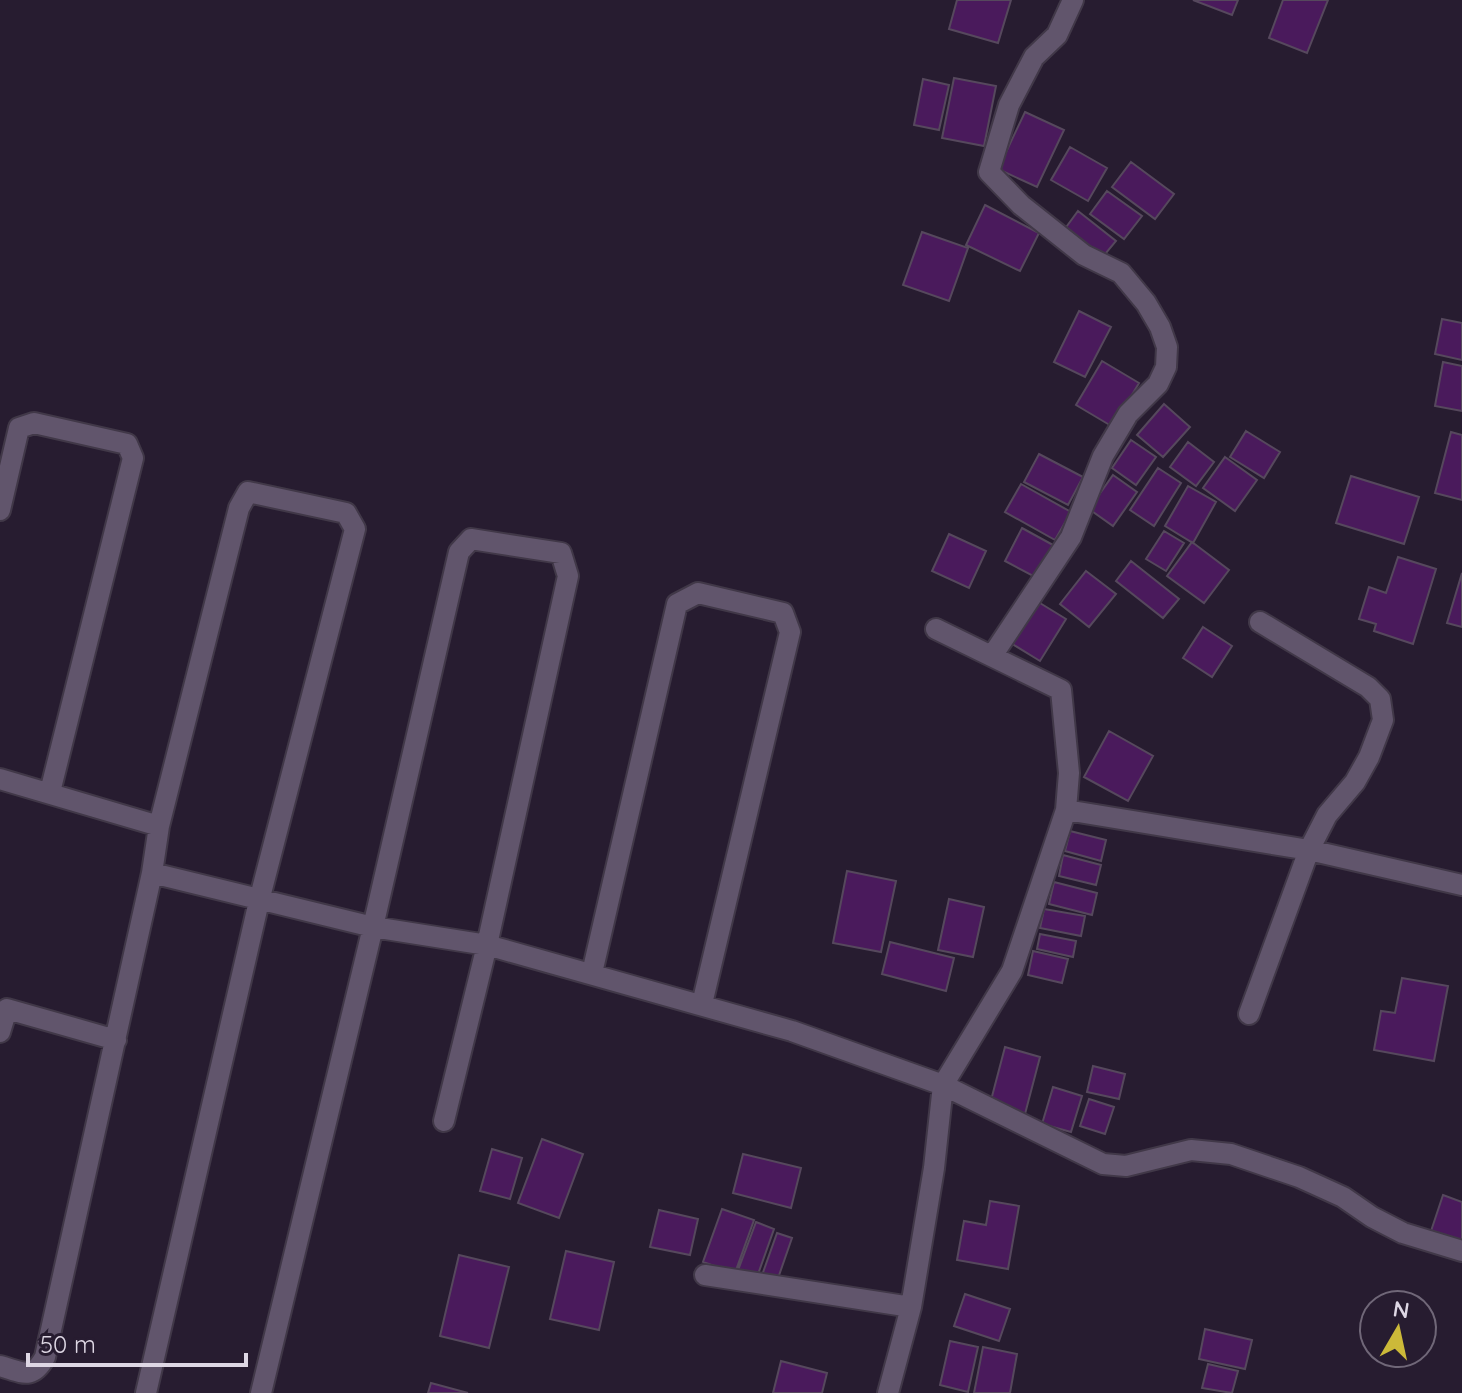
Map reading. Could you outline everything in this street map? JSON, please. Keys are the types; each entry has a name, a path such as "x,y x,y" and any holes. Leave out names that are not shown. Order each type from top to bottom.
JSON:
{"street":[{"path":"992,656 1071,537 1103,456 1128,414 1158,384 1166,367 1167,347 1160,327 1146,303 1121,273 1084,255 1021,205 989,172 1009,105 1034,57 1057,35 1073,0"},
{"path":"0,510 19,428 34,423 127,444 133,458 50,792"},
{"path":"0,1366 30,1374 38,1370 45,1357 152,873 159,826 239,508 248,492 346,513 355,529 259,901 146,1393"},
{"path":"261,1393 459,552 471,539 561,553 568,576 487,945 444,1121"},
{"path":"592,973 677,604 698,593 783,613 790,632 702,1004"},
{"path":"1249,1014 1309,850 1327,815 1355,782 1369,757 1384,710 1380,699 1368,687 1260,622"},
{"path":"888,1393 911,1307 934,1168 943,1085 1012,971 1066,810 1069,773 1061,690 936,629"},
{"path":"0,779 159,826"},
{"path":"1066,810 1309,850 1462,885"},
{"path":"152,873 373,927 487,945 792,1031 943,1085 1103,1164 1126,1166 1191,1150 1231,1154 1299,1177 1332,1192 1403,1233 1462,1251"},
{"path":"0,1032 3,1008 116,1040"},
{"path":"705,1275 911,1307"}],"building":[{"path":"957,0 1011,0 998,43 949,29"},
{"path":"1193,0 1238,0 1232,15"},
{"path":"1283,0 1328,0 1307,53 1269,38"},
{"path":"954,78 996,86 984,146 942,138"},
{"path":"923,79 949,85 939,130 914,125"},
{"path":"1025,112 1064,130 1037,187 998,169"},
{"path":"1070,147 1107,168 1088,201 1051,180"},
{"path":"1131,162 1174,194 1155,219 1112,187"},
{"path":"1107,191 1142,216 1124,239 1090,214"},
{"path":"985,205 1039,233 1020,271 966,245"},
{"path":"1078,211 1116,241 1101,259 1064,230"},
{"path":"922,232 968,248 949,301 903,285"},
{"path":"1079,311 1111,327 1085,377 1054,362"},
{"path":"1442,319 1462,323 1462,360 1435,354"},
{"path":"1102,361 1139,383 1113,427 1076,405"},
{"path":"1443,362 1462,366 1462,411 1435,406"},
{"path":"1164,404 1190,427 1163,457 1137,435"},
{"path":"1246,431 1280,452 1264,478 1230,457"},
{"path":"1451,432 1462,435 1462,500 1435,493"},
{"path":"1131,440 1156,457 1136,485 1112,468"},
{"path":"1188,442 1214,462 1196,486 1170,467"},
{"path":"1039,454 1083,477 1068,505 1024,482"},
{"path":"1225,457 1257,480 1235,511 1203,488"},
{"path":"1158,468 1181,483 1154,526 1130,510"},
{"path":"1113,475 1137,492 1113,526 1089,509"},
{"path":"1351,476 1419,497 1404,544 1336,523"},
{"path":"1021,484 1071,512 1055,540 1005,512"},
{"path":"1188,486 1216,502 1193,543 1165,526"},
{"path":"1022,528 1053,545 1035,577 1005,561"},
{"path":"1164,531 1184,543 1166,571 1146,559"},
{"path":"949,534 986,551 969,588 932,571"},
{"path":"1192,542 1229,570 1204,603 1167,576"},
{"path":"1398,557 1436,569 1413,644 1374,631 1376,624 1359,619 1369,587 1386,593"},
{"path":"1131,561 1179,599 1163,618 1116,581"},
{"path":"1086,571 1116,594 1089,627 1060,604"},
{"path":"1462,573 1462,627 1447,623"},
{"path":"1035,600 1066,619 1040,661 1009,642"},
{"path":"1203,627 1232,646 1212,677 1183,658"},
{"path":"1109,731 1153,756 1128,801 1084,777"},
{"path":"1070,831 1106,840 1101,861 1065,851"},
{"path":"1063,855 1101,865 1096,885 1059,876"},
{"path":"847,871 896,881 881,952 833,943"},
{"path":"1054,882 1097,893 1092,915 1049,904"},
{"path":"949,899 984,907 973,957 938,950"},
{"path":"1044,909 1085,916 1081,936 1040,928"},
{"path":"1040,934 1076,941 1073,957 1037,949"},
{"path":"890,942 954,958 946,991 882,974"},
{"path":"1033,951 1068,959 1062,983 1028,975"},
{"path":"1402,978 1448,986 1434,1061 1374,1050 1381,1011 1395,1013"},
{"path":"1005,1047 1040,1057 1025,1114 990,1104"},
{"path":"1093,1066 1125,1074 1119,1099 1087,1092"},
{"path":"1053,1087 1082,1096 1071,1132 1042,1124"},
{"path":"1089,1099 1114,1107 1105,1134 1080,1126"},
{"path":"542,1139 583,1154 559,1218 518,1203"},
{"path":"492,1149 522,1158 510,1199 480,1191"},
{"path":"743,1154 801,1168 791,1208 733,1193"},
{"path":"1443,1195 1462,1202 1462,1241 1431,1231"},
{"path":"990,1201 1019,1206 1008,1269 957,1260 964,1221 986,1225"},
{"path":"722,1209 754,1220 735,1273 703,1262"},
{"path":"659,1210 698,1219 690,1255 650,1247"},
{"path":"756,1222 774,1229 756,1280 737,1273"},
{"path":"777,1233 792,1238 776,1284 761,1278"},
{"path":"566,1251 614,1262 599,1330 550,1319"},
{"path":"459,1255 509,1267 489,1348 440,1336"},
{"path":"965,1294 1010,1309 999,1341 954,1326"},
{"path":"1205,1329 1252,1340 1245,1369 1199,1359"},
{"path":"950,1341 978,1347 968,1392 940,1385"},
{"path":"983,1347 1017,1354 1010,1393 974,1393"},
{"path":"781,1361 827,1373 822,1393 773,1393"},
{"path":"1208,1364 1238,1371 1232,1393 1202,1388"},
{"path":"431,1383 468,1393 428,1393"}]}
